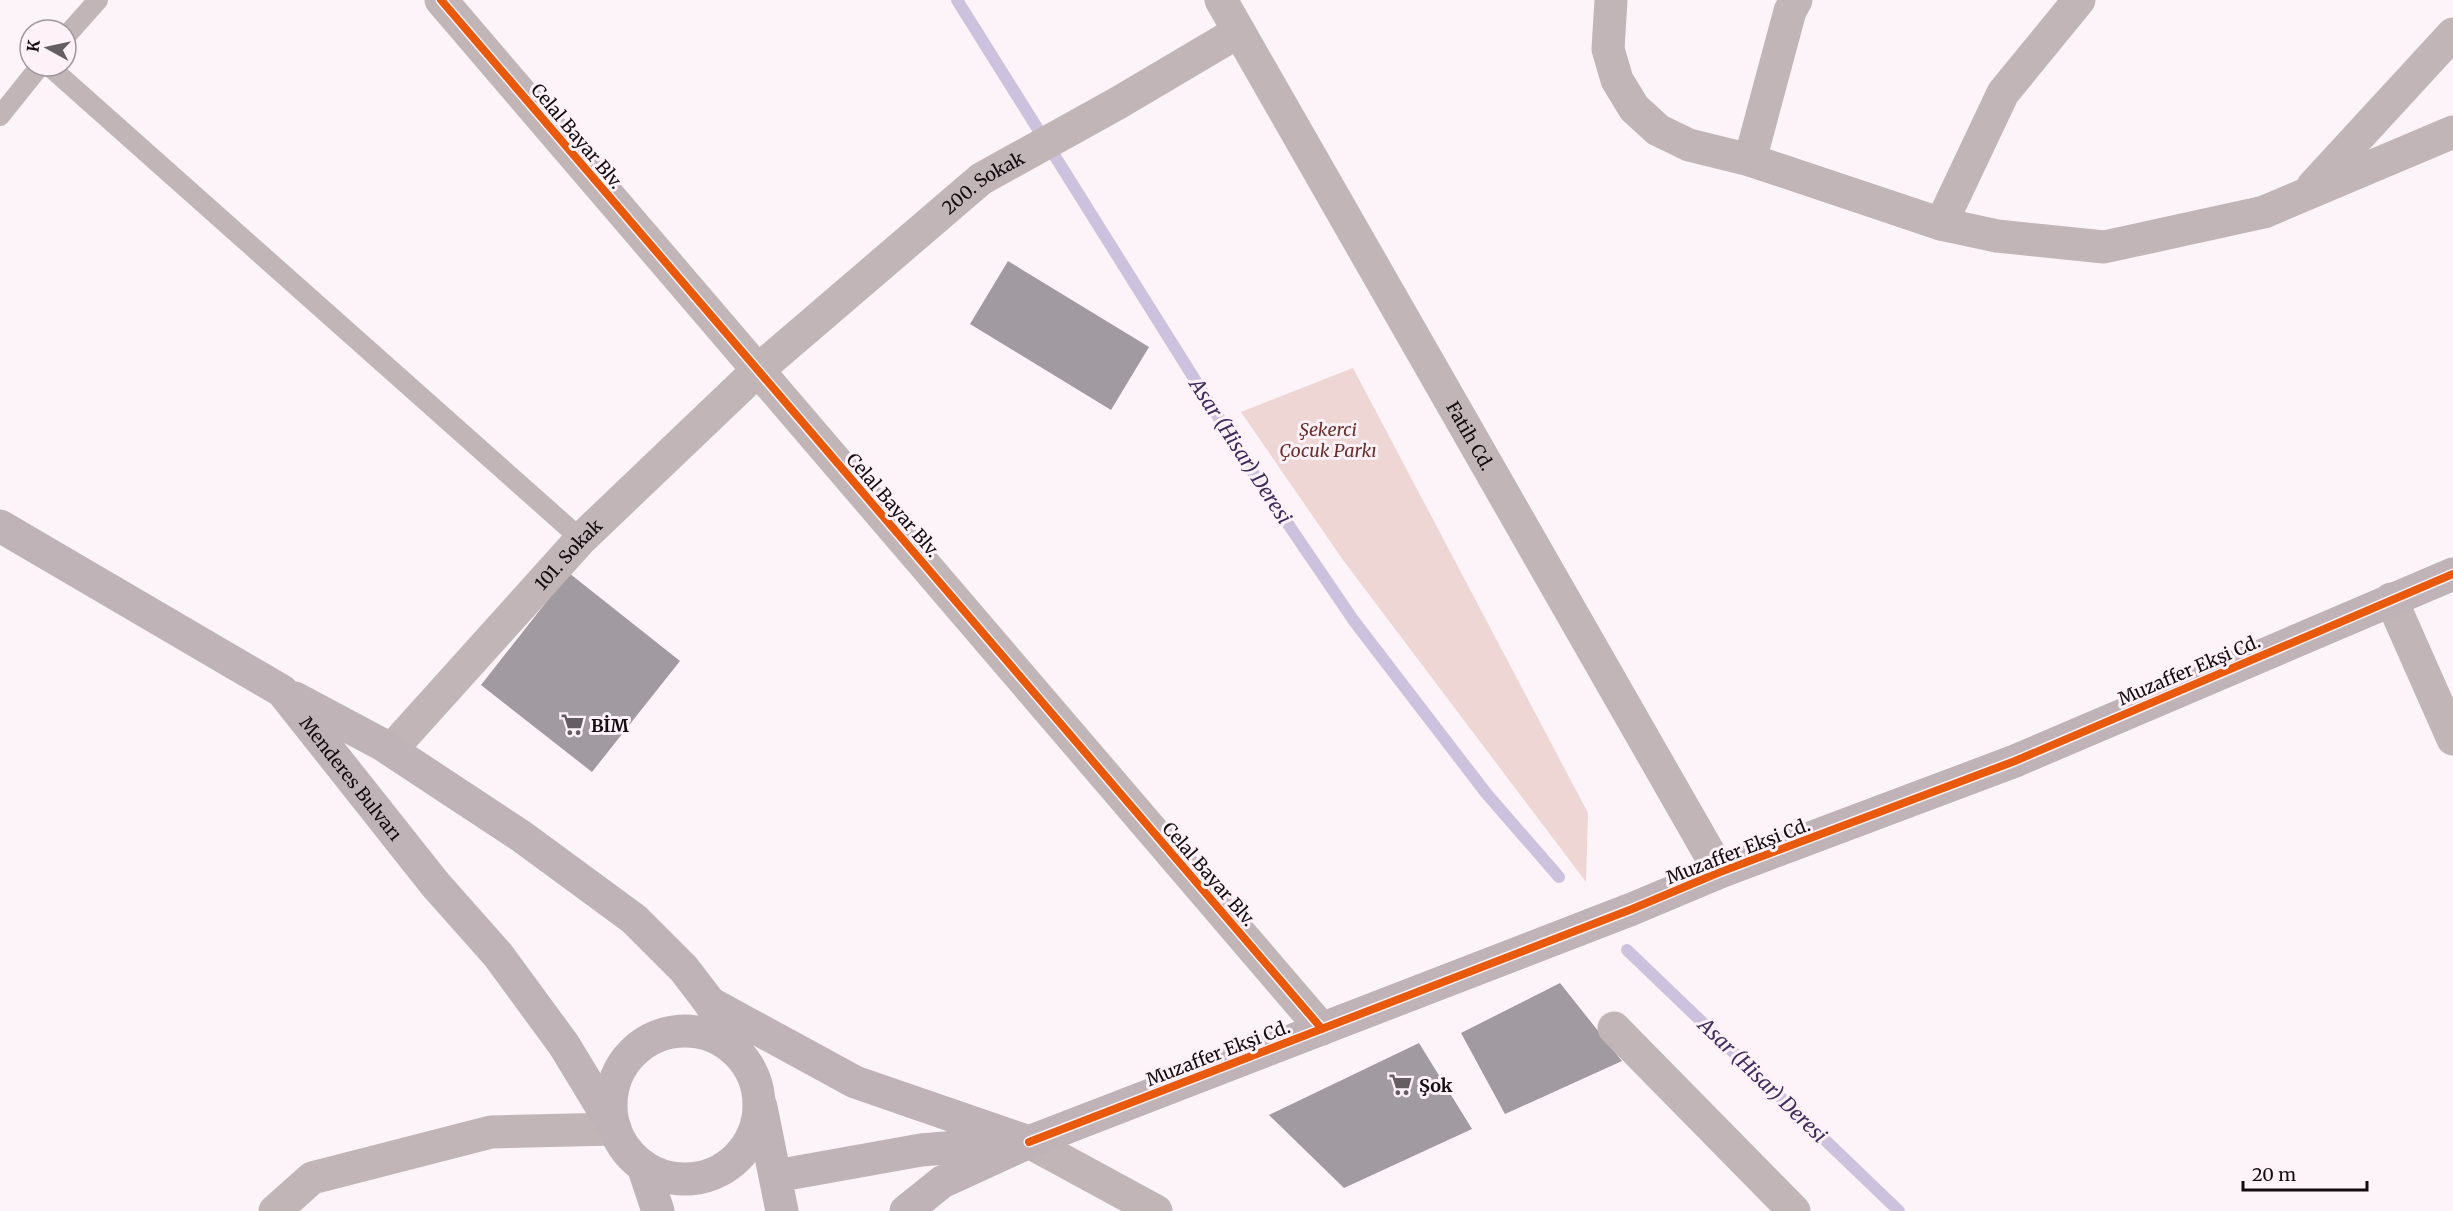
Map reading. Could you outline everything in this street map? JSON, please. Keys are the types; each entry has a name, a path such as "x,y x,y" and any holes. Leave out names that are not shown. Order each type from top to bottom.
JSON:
{"main road":[{"name":"Menderes Bulvarı","path":"0,526 282,691 435,884 498,955 564,1045 615,1129"},
{"name":"Muzaffer Ekşi Cd.","path":"1029,1142 1632,909 1720,872 2015,761 2453,574"},
{"path":"282,691 391,750 521,836 634,919 684,969 710,1003 753,1074 782,1211"},
{"path":"710,1003 855,1082 1029,1142"},
{"path":"739,1053 718,1038 694,1031 669,1033 645,1043 626,1060 614,1082 611,1106 615,1129 626,1150 643,1166 664,1176 687,1180 710,1175 731,1163 747,1146 757,1124 759,1099"},
{"path":"776,1176 921,1150 1029,1142"},
{"path":"906,1211 942,1182 1029,1142"},
{"path":"643,1166 658,1211"}],"street":[{"name":"Celal Bayar Blv.","path":"441,0 1322,1029"},
{"name":"Fatih Cd.","path":"1221,0 1720,872"},
{"path":"1611,0 1608,49 1617,80 1634,108 1658,130 1689,145 1750,160 1941,225 1997,236 2104,247 2264,212 2453,132"},
{"path":"1750,160 1790,11 1796,0"},
{"path":"1941,225 2003,93 2079,0"},
{"name":"200. Sokak","path":"757,371 981,179 1238,33"},
{"path":"2306,194 2453,34"},
{"name":"101. Sokak","path":"391,750 581,538 757,371"},
{"path":"2391,599 2453,739"},
{"path":"1614,1028 1794,1211"},
{"path":"275,1211 312,1178 491,1132 615,1129"},
{"path":"1029,1142 1156,1211"}],"lane":[{"path":"78,22 98,0"},
{"path":"0,116 30,78"},
{"path":"63,78 581,538"}],"green space":[{"name":"Şekerci Çocuk Parkı","path":"1353,368 1588,813 1586,882 1343,560 1241,412"}],"building":[{"path":"1008,261 1149,347 1111,410 970,324"},
{"path":"569,573 680,661 592,772 481,685"},
{"path":"1560,983 1622,1061 1505,1114 1461,1033"},
{"path":"1419,1043 1472,1129 1344,1188 1269,1115"}],"waterway":[{"name":"Asar (Hisar) Deresi","path":"957,0 1254,474 1354,621 1486,793 1559,877"},
{"name":"Asar (Hisar) Deresi","path":"1627,950 1899,1211"}],"cycle path":[{"path":"441,0 1322,1029"},
{"path":"1029,1142 1632,909 1720,872 2015,761 2453,574"}],"place":[{"name":"BİM","path":"573,725"},
{"name":"Şok","path":"1401,1085"}]}
